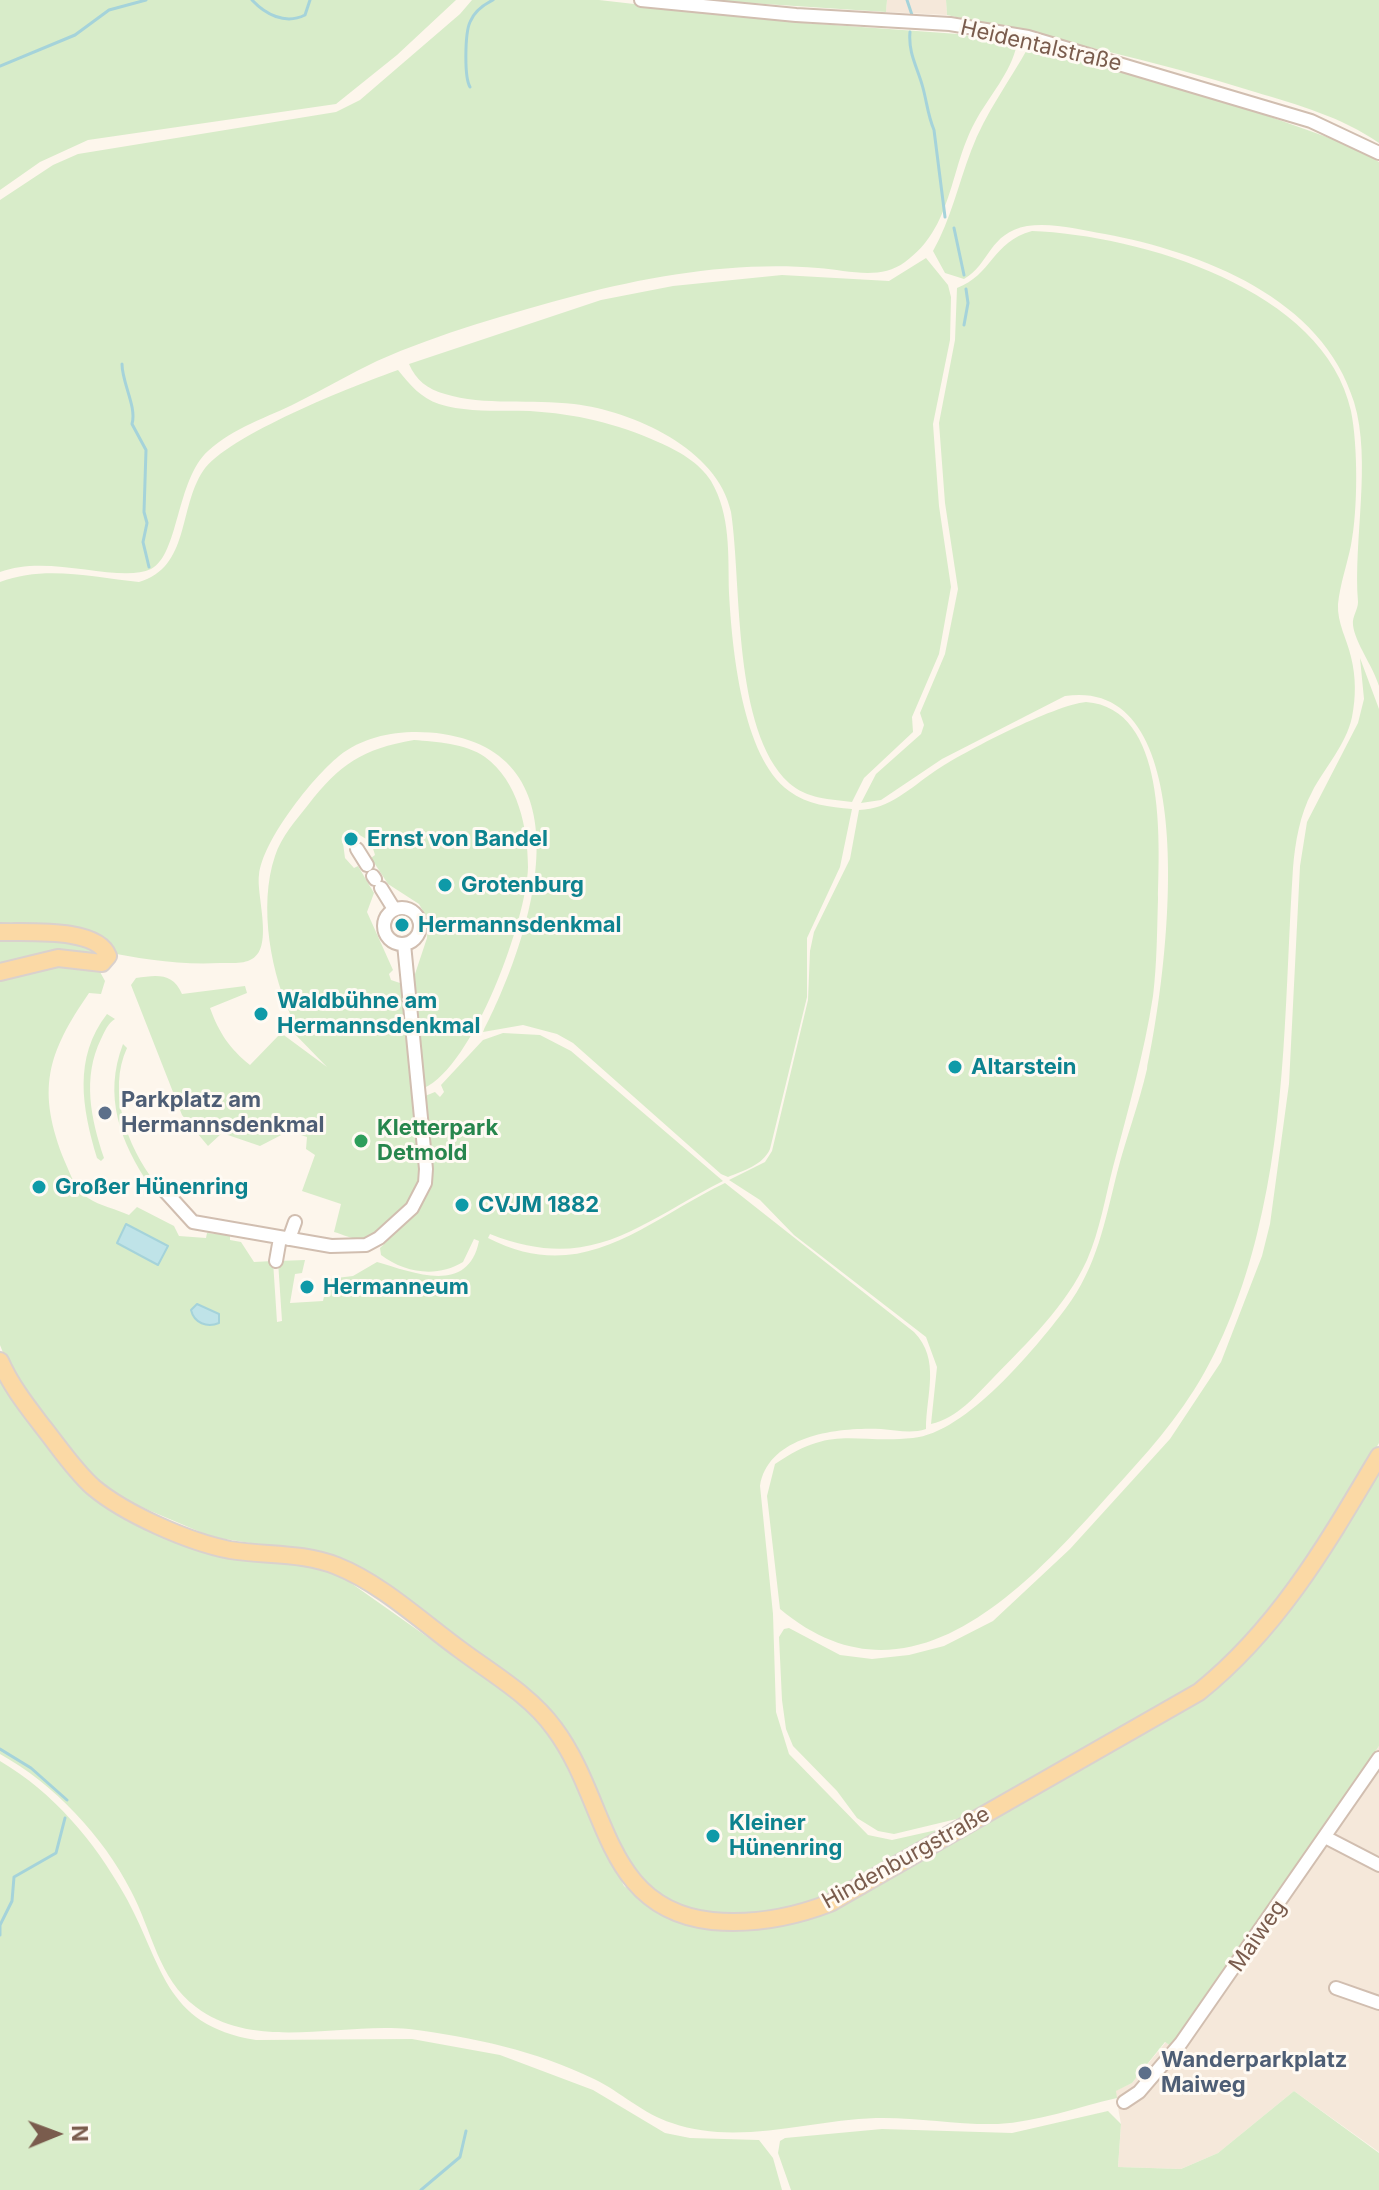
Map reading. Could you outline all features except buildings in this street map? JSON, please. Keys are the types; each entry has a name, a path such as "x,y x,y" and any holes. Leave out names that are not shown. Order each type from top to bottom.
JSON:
{"main road":[{"path":"0,932 88,938 105,948 108,958 102,963 75,958 49,959 0,972"},
{"name":"Hindenburgstraße","path":"0,1361 18,1394 75,1468 94,1488 120,1505 221,1548 304,1557 343,1569 370,1584 516,1691 553,1726 574,1759 615,1854 632,1883 643,1895 674,1914 720,1921 795,1917 830,1903 1199,1692 1231,1666 1284,1606 1322,1552 1379,1456"}],"street":[{"name":"Heidentalstraße","path":"641,0 796,15 934,22 1028,37 1311,121 1379,153"},
{"path":"370,872 394,909"},
{"path":"406,907 416,913 421,924 416,934 404,944 390,937 384,923 394,909 406,907"},
{"path":"163,1189 193,1222 331,1246 372,1248 406,1214 425,1192 428,1169 408,1020 404,944"},
{"path":"276,1261 295,1222"},
{"name":"Maiweg","path":"1124,2102 1139,2092 1181,2043 1378,1764"},
{"path":"1325,1837 1379,1865"},
{"path":"1336,1988 1379,2003"}],"shaded area":[{"path":"887,0 946,0 947,15 886,12"},
{"path":"1379,1746 1379,2152 1294,2091 1218,2153 1181,2169 1118,2167 1121,2124 1115,2091 1132,2083 1166,2042 1171,2046 1261,1923"}],"green space":[{"path":"0,0 456,0 397,55 336,104 88,140 40,162 0,190"},
{"path":"472,0 599,0 792,22 958,34 1017,44 1005,75 966,140 933,233 921,248 895,268 874,273 789,266 697,271 578,295 451,333 377,361 218,443 198,464 183,497 167,549 151,569 121,573 40,566 0,572 0,200 53,165 78,154 336,112 360,100 460,14"},
{"path":"704,0 887,0 886,12"},
{"path":"946,0 1379,0 1379,143 1319,113 1217,80 947,15"},
{"path":"1029,46 1223,100 1355,147 1379,162 1379,686 1353,625 1358,602 1362,475 1359,425 1354,402 1338,366 1316,334 1287,308 1254,286 1218,268 1142,242 1066,227 1037,225 1014,230 997,242 973,273 964,279 945,273 933,251 950,214 977,137"},
{"path":"1032,231 1123,244 1173,258 1222,277 1267,301 1305,332 1334,368 1351,411 1355,442 1353,531 1338,604 1353,664 1354,702 1345,737 1312,792 1299,829 1293,868 1279,1098 1267,1189 1239,1295 1214,1354 1184,1406 1161,1436 1066,1542 1031,1576 993,1607 954,1631 913,1646 870,1649 826,1638 780,1609 767,1496 775,1464 795,1452 828,1440 913,1438 934,1433 977,1405 998,1386 1053,1325 1077,1292 1099,1243 1147,1069 1162,973 1168,844 1160,783 1142,733 1111,702 1065,696 942,759 881,800 861,803 876,774 921,734 924,725 920,713 945,654 958,589 945,503 939,423 955,340 957,288 978,275 1008,243"},
{"path":"926,258 948,285 951,297 950,340 933,424 939,506 951,587 939,654 912,717 913,732 864,778 852,802 819,797 789,783 771,759 757,729 743,655 731,512 723,490 709,470 670,437 622,415 574,404 460,398 428,387 409,364 601,300 673,286 782,275 889,281"},
{"path":"398,370 421,395 450,407 564,414 596,420 642,435 694,463 706,474 717,494 727,536 737,671 742,700 760,753 773,775 796,796 819,804 852,809 840,867 807,938 807,997 770,1149 763,1159 746,1170 728,1177 721,1174 573,1043 557,1034 523,1025 483,1032 517,952 530,906 536,859 534,815 519,778 490,750 443,734 389,734 363,742 339,756 316,779 290,811 262,861 259,884 262,945 250,960 192,963 137,958 0,927 0,582 51,573 139,582 155,574 167,564 175,550 195,486 216,457 293,413"},
{"path":"1360,658 1379,709 1379,1443 1317,1547 1247,1640 1202,1681 969,1816 894,1834 878,1831 857,1818 837,1791 793,1746 786,1729 782,1700 779,1637 784,1629 789,1628 840,1655 872,1659 909,1655 944,1646 993,1621 1070,1549 1170,1439 1221,1362 1262,1256 1270,1224 1289,1084 1300,866 1307,822 1358,723 1364,699"},
{"path":"1086,702 1113,710 1132,727 1145,752 1153,782 1159,845 1157,935 1153,996 1145,1039 1099,1226 1078,1277 1045,1323 973,1399 950,1417 931,1424 937,1367 926,1337 794,1235 760,1200 729,1180 765,1162 772,1151 808,1000 814,932 850,859 859,810 890,802 948,763 1009,730 1053,711"},
{"path":"414,740 469,749 496,767 506,779 519,806 526,837 528,867 525,891 508,954 478,1023 461,1052 442,1075 424,1088 413,980 427,938 428,920 419,904 388,884 371,858 375,855 371,842 358,834 343,843 345,858 354,868 358,866 374,893 367,912 393,970 389,974 391,980 403,984 421,1169 409,1200 392,1221 373,1236 356,1239 334,1232 341,1204 302,1191 315,1155 306,1149 307,1137 289,1131 260,1146 222,1133 208,1146 182,1115 131,985 136,978 157,976 169,978 182,994 245,986 247,993 210,1008 221,1033 237,1053 250,1065 281,1033 327,1067 288,1027 294,1022 273,962 267,918 275,856 294,823 342,769 380,748"},
{"path":"0,936 77,941 101,955 61,952 0,964"},
{"path":"64,964 99,970 105,981 101,994 89,993 63,1035 50,1073 49,1093 56,1137 77,1187 93,1201 129,1215 137,1207 174,1226 179,1236 206,1238 207,1233 230,1235 230,1240 241,1242 254,1262 273,1261 277,1322 282,1321 278,1261 305,1260 302,1273 295,1274 290,1303 323,1301 328,1279 353,1276 377,1262 437,1276 463,1269 473,1258 479,1241 474,1239 463,1262 432,1272 400,1266 381,1255 380,1248 412,1217 429,1189 426,1137 431,1132 425,1096 435,1092 440,1097 444,1092 441,1085 483,1040 503,1033 540,1035 571,1051 723,1181 638,1228 585,1246 557,1249 525,1245 490,1234 488,1238 522,1251 554,1256 583,1252 612,1244 725,1183 914,1332 922,1343 930,1366 926,1429 864,1429 826,1433 791,1445 776,1455 766,1469 760,1486 773,1614 776,1712 789,1754 868,1835 892,1840 950,1827 862,1879 802,1905 770,1913 737,1916 702,1913 676,1906 651,1893 632,1874 588,1774 556,1724 326,1555 212,1537 108,1493 94,1483 10,1370 0,1345 0,980"},
{"path":"107,1014 115,1019 107,1028 95,1054 90,1084 92,1113 104,1158 101,1161 97,1158 87,1121 84,1084 89,1048"},
{"path":"123,1044 127,1048 119,1082 123,1118 136,1152 155,1182 150,1186 130,1153 118,1118 115,1082"},
{"path":"0,1381 71,1476 116,1509 341,1576 511,1696 531,1713 558,1749 624,1886 657,1911 692,1926 767,1926 979,1823 1204,1697 1256,1650 1288,1613 1379,1470 1379,1746 1200,2010 1171,2046 1165,2042 1132,2083 1116,2091 1117,2098 1058,2114 998,2124 876,2118 774,2130 722,2132 661,2119 604,2084 572,2069 480,2041 409,2029 271,2032 244,2028 219,2021 183,1996 164,1968 120,1871 91,1831 58,1796 0,1754"},
{"path":"0,1761 55,1803 100,1855 124,1894 169,1987 183,2005 201,2020 225,2032 256,2040 412,2039 500,2055 593,2090 665,2133 690,2138 759,2140 773,2158 782,2190 0,2190"},
{"path":"1294,2091 1379,2153 1379,2190 791,2190 778,2153 780,2141 785,2138 882,2129 1012,2133 1108,2111 1121,2124 1118,2167 1181,2169 1218,2153"}],"water":[{"path":"126,1224 168,1246 158,1265 117,1243"},
{"path":"197,1304 219,1314 219,1323 210,1325 198,1321 191,1310"}],"waterway":[{"path":"0,66 75,35 109,10 146,0"},
{"path":"252,0 269,14 290,19 305,15 310,0"},
{"path":"470,87 466,65 468,28 476,12 493,0"},
{"path":"907,0 912,15"},
{"path":"910,32 912,54 934,130 945,217"},
{"path":"954,228 964,275"},
{"path":"964,325 968,303 966,289"},
{"path":"122,364 133,410 132,424 146,450 144,512 147,523 143,542 149,567"},
{"path":"0,1749 31,1768 67,1800"},
{"path":"0,1935 0,1925 12,1901 14,1877 56,1853 65,1818"},
{"path":"421,2190 460,2157 466,2131"}],"place":[{"name":"Ernst von Bandel","path":"351,839"},
{"name":"Grotenburg","path":"445,885"},
{"name":"Hermannsdenkmal","path":"402,925"},
{"name":"Waldbühne am Hermannsdenkmal","path":"261,1014"},
{"name":"Altarstein","path":"955,1067"},
{"name":"Parkplatz am Hermannsdenkmal","path":"105,1113"},
{"name":"Kletterpark Detmold","path":"361,1141"},
{"name":"Großer Hünenring","path":"39,1187"},
{"name":"CVJM 1882","path":"462,1205"},
{"name":"Hermanneum","path":"307,1287"},
{"name":"Kleiner Hünenring","path":"713,1836"},
{"name":"Wanderparkplatz Maiweg","path":"1145,2073"}]}
